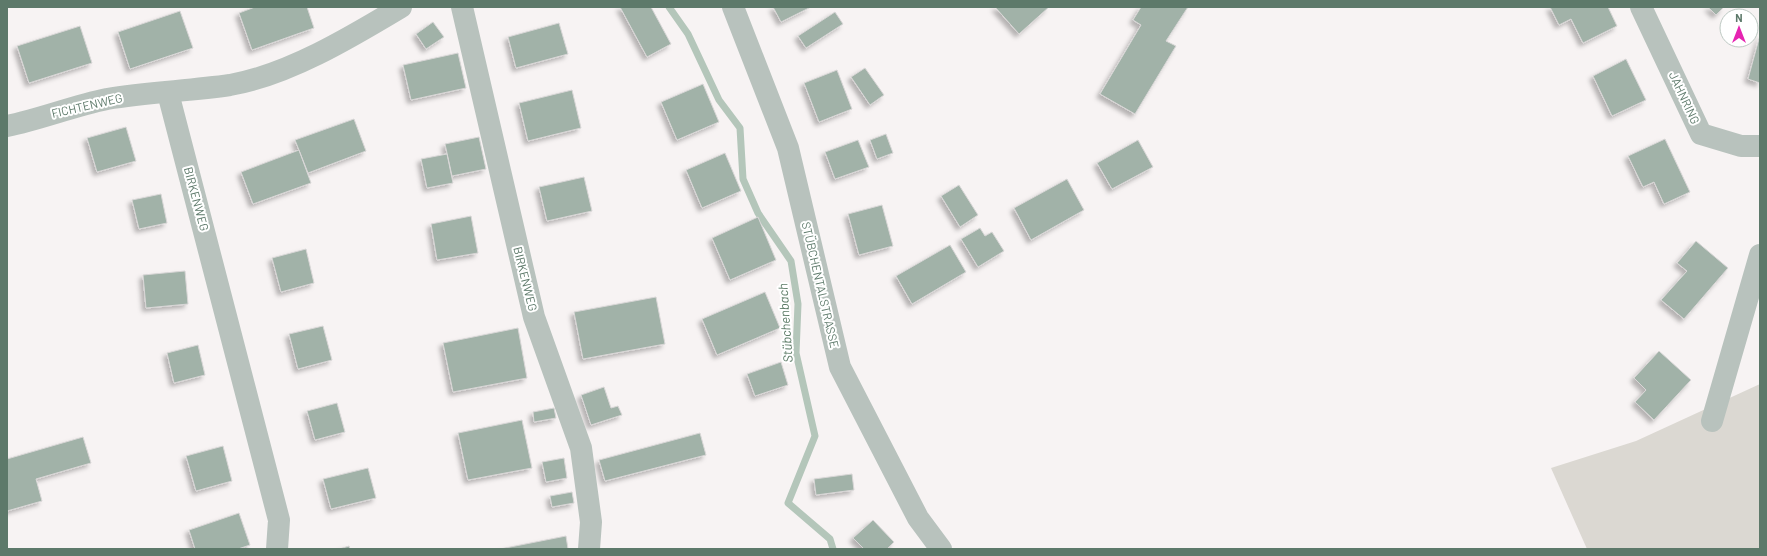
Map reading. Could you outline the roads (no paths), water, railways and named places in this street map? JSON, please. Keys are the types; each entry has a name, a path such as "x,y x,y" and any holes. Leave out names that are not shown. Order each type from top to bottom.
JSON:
{"street":[{"path":"168,93 231,84 295,64 356,34 401,7"},
{"name":"BIRKENWEG","path":"462,7 534,317 581,448 590,522 589,549"},
{"name":"STÜBCHENTALSTRASSE","path":"733,7 788,148 840,367 918,518 941,549"},
{"name":"JAHNRING","path":"1641,7 1701,134 1740,146 1760,146"},
{"name":"FICHTENWEG","path":"7,126 106,100 168,93"},
{"name":"BIRKENWEG","path":"168,93 280,520 277,549"},
{"path":"1712,421 1760,255"}],"waterway":[{"name":"Stübchenbach","path":"669,7 688,34 719,100 740,128 743,179 758,213 791,261 798,304 796,353 815,436 788,503 830,539 833,549"}]}
